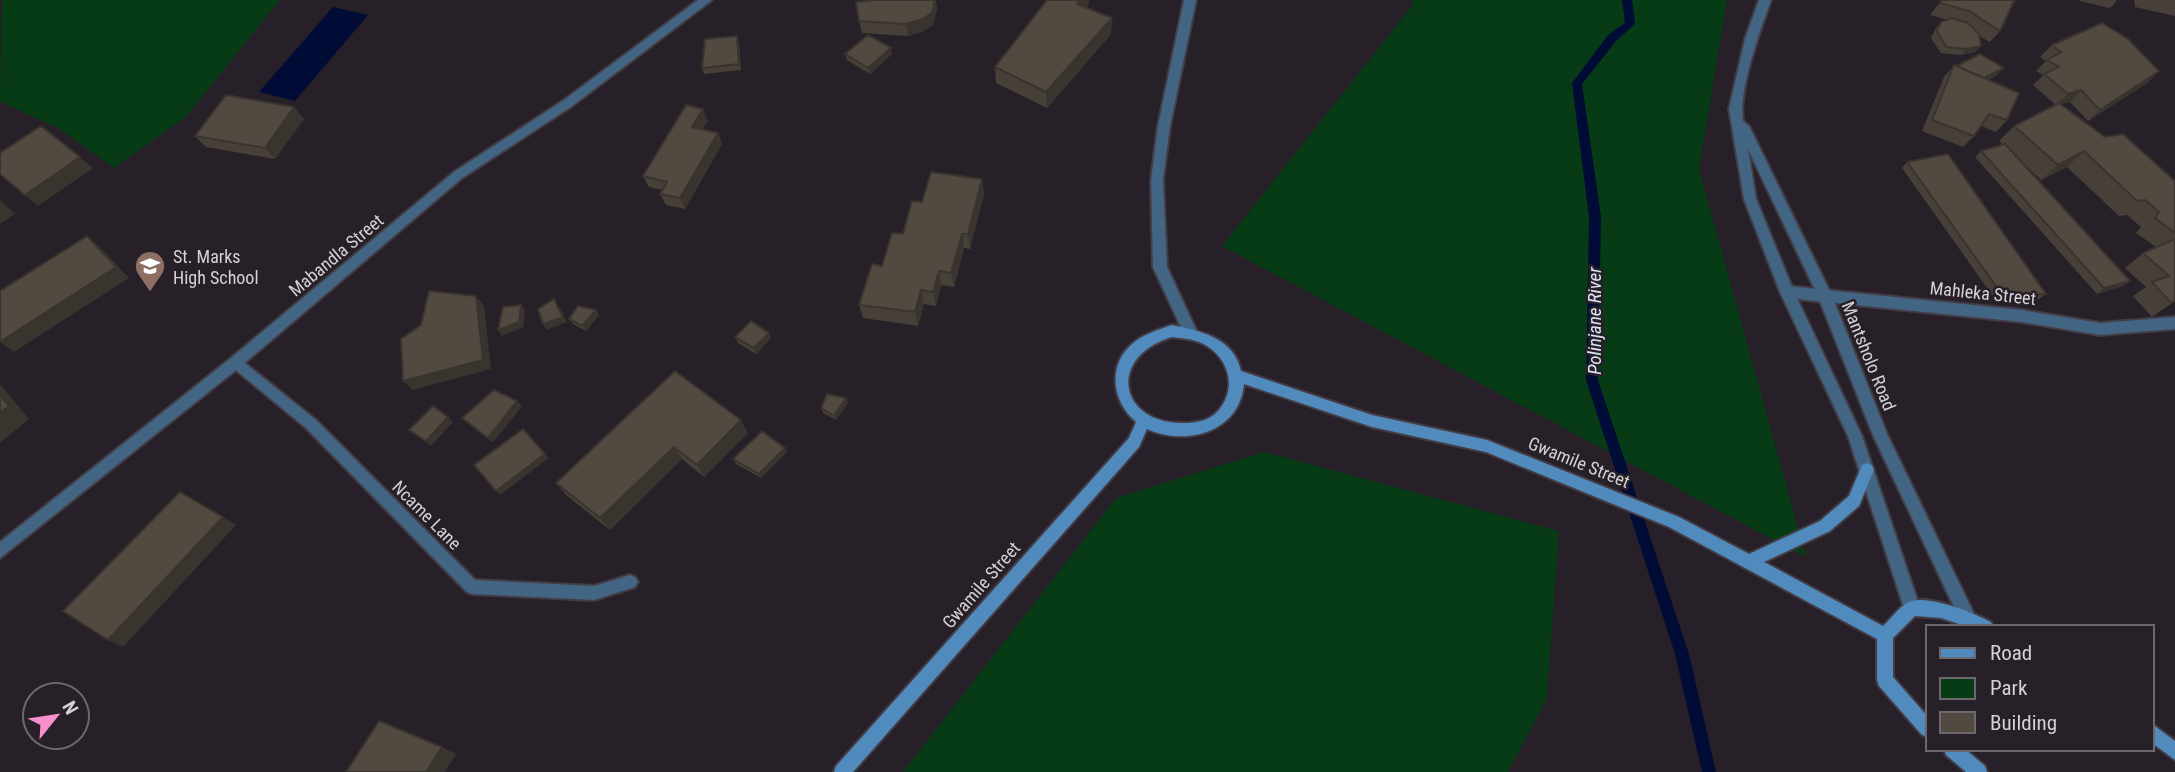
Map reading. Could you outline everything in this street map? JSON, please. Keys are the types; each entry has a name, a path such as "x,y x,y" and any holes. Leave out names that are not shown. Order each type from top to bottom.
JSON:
{"main road":[{"path":"1172,331 1190,332 1222,348 1232,360 1238,376 1237,393 1231,409 1218,422 1201,430 1181,432 1161,429 1144,420 1130,407 1123,391 1122,374 1127,358 1138,345 1154,335 1172,331"},
{"name":"Gwamile Street","path":"1238,376 1372,421 1487,446 1674,522 1885,635"},
{"name":"Gwamile Street","path":"842,772 1134,442 1144,420"},
{"path":"1748,562 1825,526 1854,501 1867,470"},
{"path":"1926,727 1885,680 1885,635 1912,608 1935,608 1967,617 1981,625"},
{"path":"2154,734 2175,752"},
{"path":"1954,751 1979,772"}],"street":[{"name":"Mabandla Street","path":"0,551 236,362 458,175 568,103 706,0"},
{"path":"1190,0 1164,126 1157,180 1160,267 1190,332"},
{"path":"1765,0 1751,39 1735,109 1750,199 1787,292 1856,436 1912,608"},
{"name":"Mantsholo Road","path":"1735,109 1825,296 1880,435 1967,617"},
{"name":"Mahleka Street","path":"1787,292 2022,316 2100,329 2175,323"},
{"name":"Ncame Lane","path":"236,362 310,424 472,587 594,593 630,582"}],"green space":[{"path":"2,0 280,0 186,117 114,168 61,130 0,101"},
{"path":"1413,0 1727,0 1699,169 1806,557 1222,246 1412,6"},
{"path":"1264,452 1559,531 1547,698 1508,772 903,772 1116,498"}],"water":[{"path":"333,7 368,15 295,101 259,92"}],"building":[{"path":"935,0 932,13 906,24 859,21 856,2"},
{"path":"1047,0 1080,0 1077,4 1112,18 1046,92 995,67"},
{"path":"1942,0 2014,1 2000,31 1969,11 1940,3"},
{"path":"1952,18 1968,23 1979,34 1981,46 1966,49 1946,47 1937,31 1941,22"},
{"path":"2102,23 2128,39 2159,71 2100,110 2081,90 2068,94 2044,74 2059,67 2047,60 2061,52 2052,45"},
{"path":"868,35 891,48 868,68 845,54"},
{"path":"737,36 739,64 702,68 705,39"},
{"path":"1980,54 2004,68 1984,78 1958,65"},
{"path":"1954,65 2019,93 2007,120 1989,114 1974,136 1932,120"},
{"path":"226,95 294,107 265,148 195,136"},
{"path":"2059,103 2105,137 2123,134 2175,181 2175,233 2155,218 2159,212 2145,200 2137,201 2084,151 2058,165 2014,126"},
{"path":"686,105 703,109 692,127 718,133 680,198 660,194 667,182 643,176"},
{"path":"41,126 80,157 25,195 0,174 0,153"},
{"path":"2005,144 2130,281 2104,288 1981,151"},
{"path":"1948,154 2046,294 2003,296 1907,162"},
{"path":"931,172 982,179 968,234 962,234 951,273 939,271 933,292 921,290 915,312 859,305 872,264 882,266 892,233 903,234 912,201 922,202"},
{"path":"87,236 116,267 0,342 0,291"},
{"path":"2175,239 2175,300 2171,303 2152,282 2169,276 2143,253"},
{"path":"429,291 476,296 483,360 403,381 401,339 421,325"},
{"path":"554,299 563,317 543,324 538,309"},
{"path":"521,305 519,322 498,330 503,307"},
{"path":"578,306 596,310 582,326 569,319"},
{"path":"751,321 769,333 754,348 735,337"},
{"path":"675,371 741,420 697,465 674,447 600,518 556,483"},
{"path":"494,390 517,401 488,438 462,418"},
{"path":"827,394 846,398 834,416 821,408"},
{"path":"0,395 9,406 0,413"},
{"path":"433,406 448,417 426,441 409,430"},
{"path":"523,429 545,454 496,491 474,465"},
{"path":"762,431 785,448 759,474 733,459"},
{"path":"180,492 223,517 108,640 63,611"},
{"path":"379,721 442,747 426,772 346,772"}],"waterway":[{"name":"Polinjane River","path":"1627,0 1630,24 1612,38 1577,83 1595,217 1592,380 1682,654 1709,772"}],"place":[{"name":"St. Marks High School","path":"150,293"}]}
